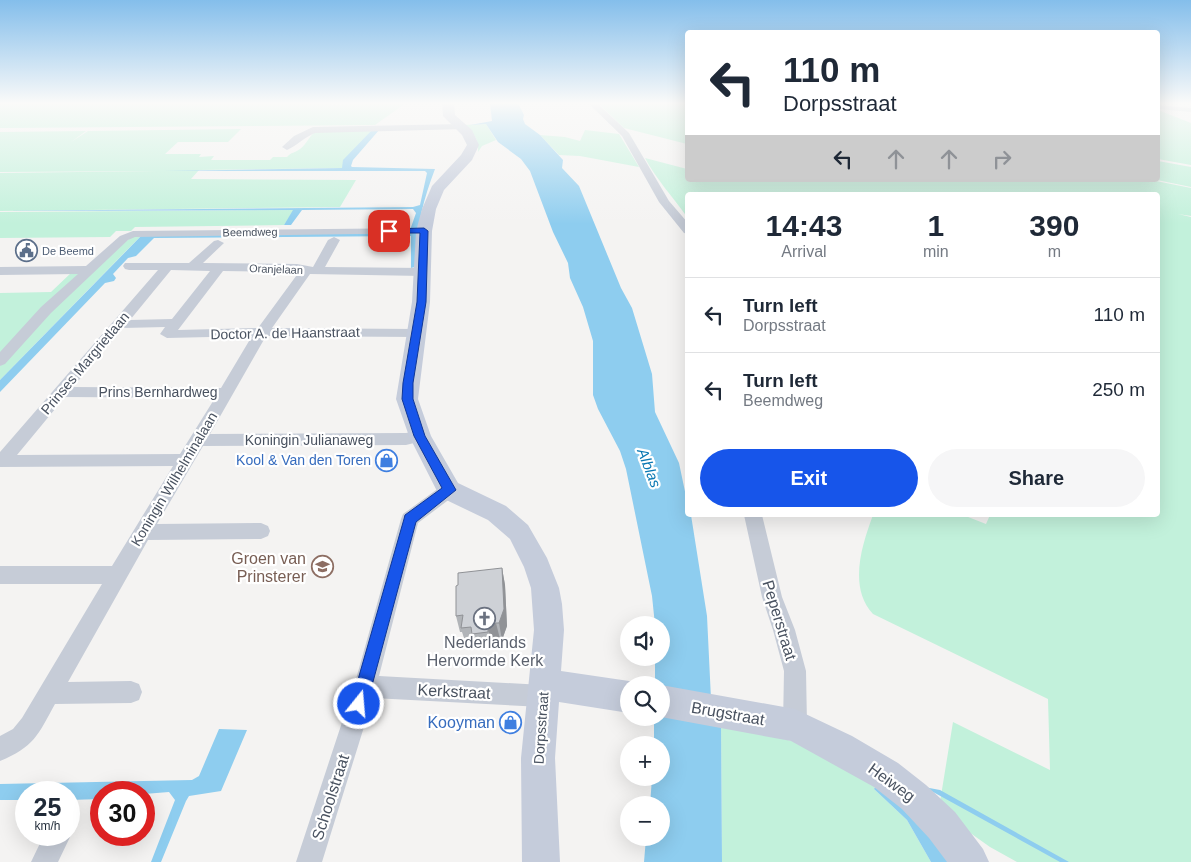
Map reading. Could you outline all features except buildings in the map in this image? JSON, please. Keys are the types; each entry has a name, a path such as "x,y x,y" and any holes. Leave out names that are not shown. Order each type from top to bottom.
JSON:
{"street":[{"path":"287,147 291,143"},
{"path":"449,490 420,436 408,399 408,383 417,332 424,272 424,231 435,193 467,157 471,143"},
{"path":"631,143 664,202 685,227"},
{"name":"Beemdweg","path":"0,361 46,310 124,238 133,234 424,231"},
{"name":"Koningin Wilhelminalaan","path":"5,747 26,731 262,332 334,240"},
{"path":"192,267 218,243"},
{"name":"Oranjelaan","path":"129,266 424,272"},
{"name":"Prinses Margrietlaan","path":"1,461 168,266"},
{"path":"118,324 176,323 219,268"},
{"path":"0,271 90,270"},
{"name":"Doctor A. de Haanstraat","path":"176,323 167,334 417,332"},
{"name":"Prins Bernhardweg","path":"60,392 226,392"},
{"name":"Koningin Julianaweg","path":"198,440 406,439 420,436"},
{"path":"1,461 185,460"},
{"name":"Schoolstraat","path":"309,862 365,686 410,519 449,490"},
{"name":"Dorpsstraat","path":"449,490 497,513 509,521 519,532 528,544 538,566 548,604 549,630 538,758 541,862"},
{"name":"Peperstraat","path":"753,517 772,597 784,630 795,671 795,725"},
{"path":"142,532 261,531"},
{"path":"0,575 118,575"},
{"name":"Kerkstraat","path":"365,686 544,690"},
{"path":"544,690 620,696"},
{"path":"49,693 131,692"},
{"name":"Brugstraat","path":"670,703 795,725"},
{"name":"Heiweg","path":"795,725 840,748 886,775 942,825 970,862"},
{"path":"44,862 52,846"}],"green space":[{"path":"0,143 177,143 165,154 201,154 199,157 214,156 211,160 270,160 273,157 287,157 305,143 362,143 342,168 199,170 191,179 356,180 340,207 0,211 0,173 157,171 0,172"},
{"path":"488,143 482,146 478,152 478,144"},
{"path":"548,143 625,143 639,167 580,156 559,155"},
{"path":"1160,143 1191,143 1191,165 1160,159"},
{"path":"645,158 685,168 685,182 1160,182 1191,188 1191,216 1178,214 1191,217 1191,862 1017,862 990,847 952,820 939,808 953,722 1050,770 1048,699 873,614 865,603 859,579 862,552 872,517 968,517 986,524 989,517 1160,517 1160,192 685,192 685,214"},
{"path":"1160,161 1191,167 1191,187 1160,181"},
{"path":"294,210 284,225 135,227 131,231 116,231 110,237 0,238 0,212"},
{"path":"142,235 0,380 0,366 30,330 125,242 132,237"},
{"path":"72,272 83,272 0,358 0,293 51,292"},
{"path":"721,719 750,730 803,744 878,779 874,789 907,820 931,862 722,862"}],"water":[{"path":"359,143 368,143 353,160 352,167 435,169 421,217 415,267 411,268 411,236 154,238 136,256 128,258 113,274 116,278 114,281 105,283 0,392 0,380 142,235 409,233 416,213 413,209 302,210 291,225 284,225 293,210 0,211 413,207 420,205 427,173 425,171 164,171 342,168 343,160"},
{"name":"Alblas","path":"500,143 548,143 563,160 562,168 579,186 621,288 632,308 652,374 655,412 679,463 685,492 685,517 691,517 707,616 711,699 721,719 722,862 644,862 645,846 670,846 670,796 651,796 651,786 670,786 670,736 654,736 654,726 670,726 670,676 655,676 655,666 670,666 670,616 654,616 652,596 626,469 620,451 598,409 593,395 593,341 583,307 570,278 568,263 553,232 530,171 521,159"},
{"path":"219,729 247,730 221,791 189,796 161,862 151,862 175,800 169,792 155,793 155,781 144,781 192,780 199,776"},
{"path":"80,782 90,782 90,799 80,800"},
{"path":"877,783 955,862 931,862 907,820 874,789"},
{"path":"0,784 15,784 15,800 0,800"},
{"path":"924,787 940,790 1069,862 1060,862"}],"place":[{"name":"De Beemd","path":"26,251"},
{"name":"Kool & Van den Toren","path":"387,460"},
{"name":"Groen van Prinsterer","path":"322,567"},
{"name":"Nederlands Hervormde Kerk","path":"485,618"},
{"name":"Kooyman","path":"511,722"}],"route":[{"path":"359,704 410,519 449,490 420,436 408,399 408,383 422,302 424,231 389,231"}]}
